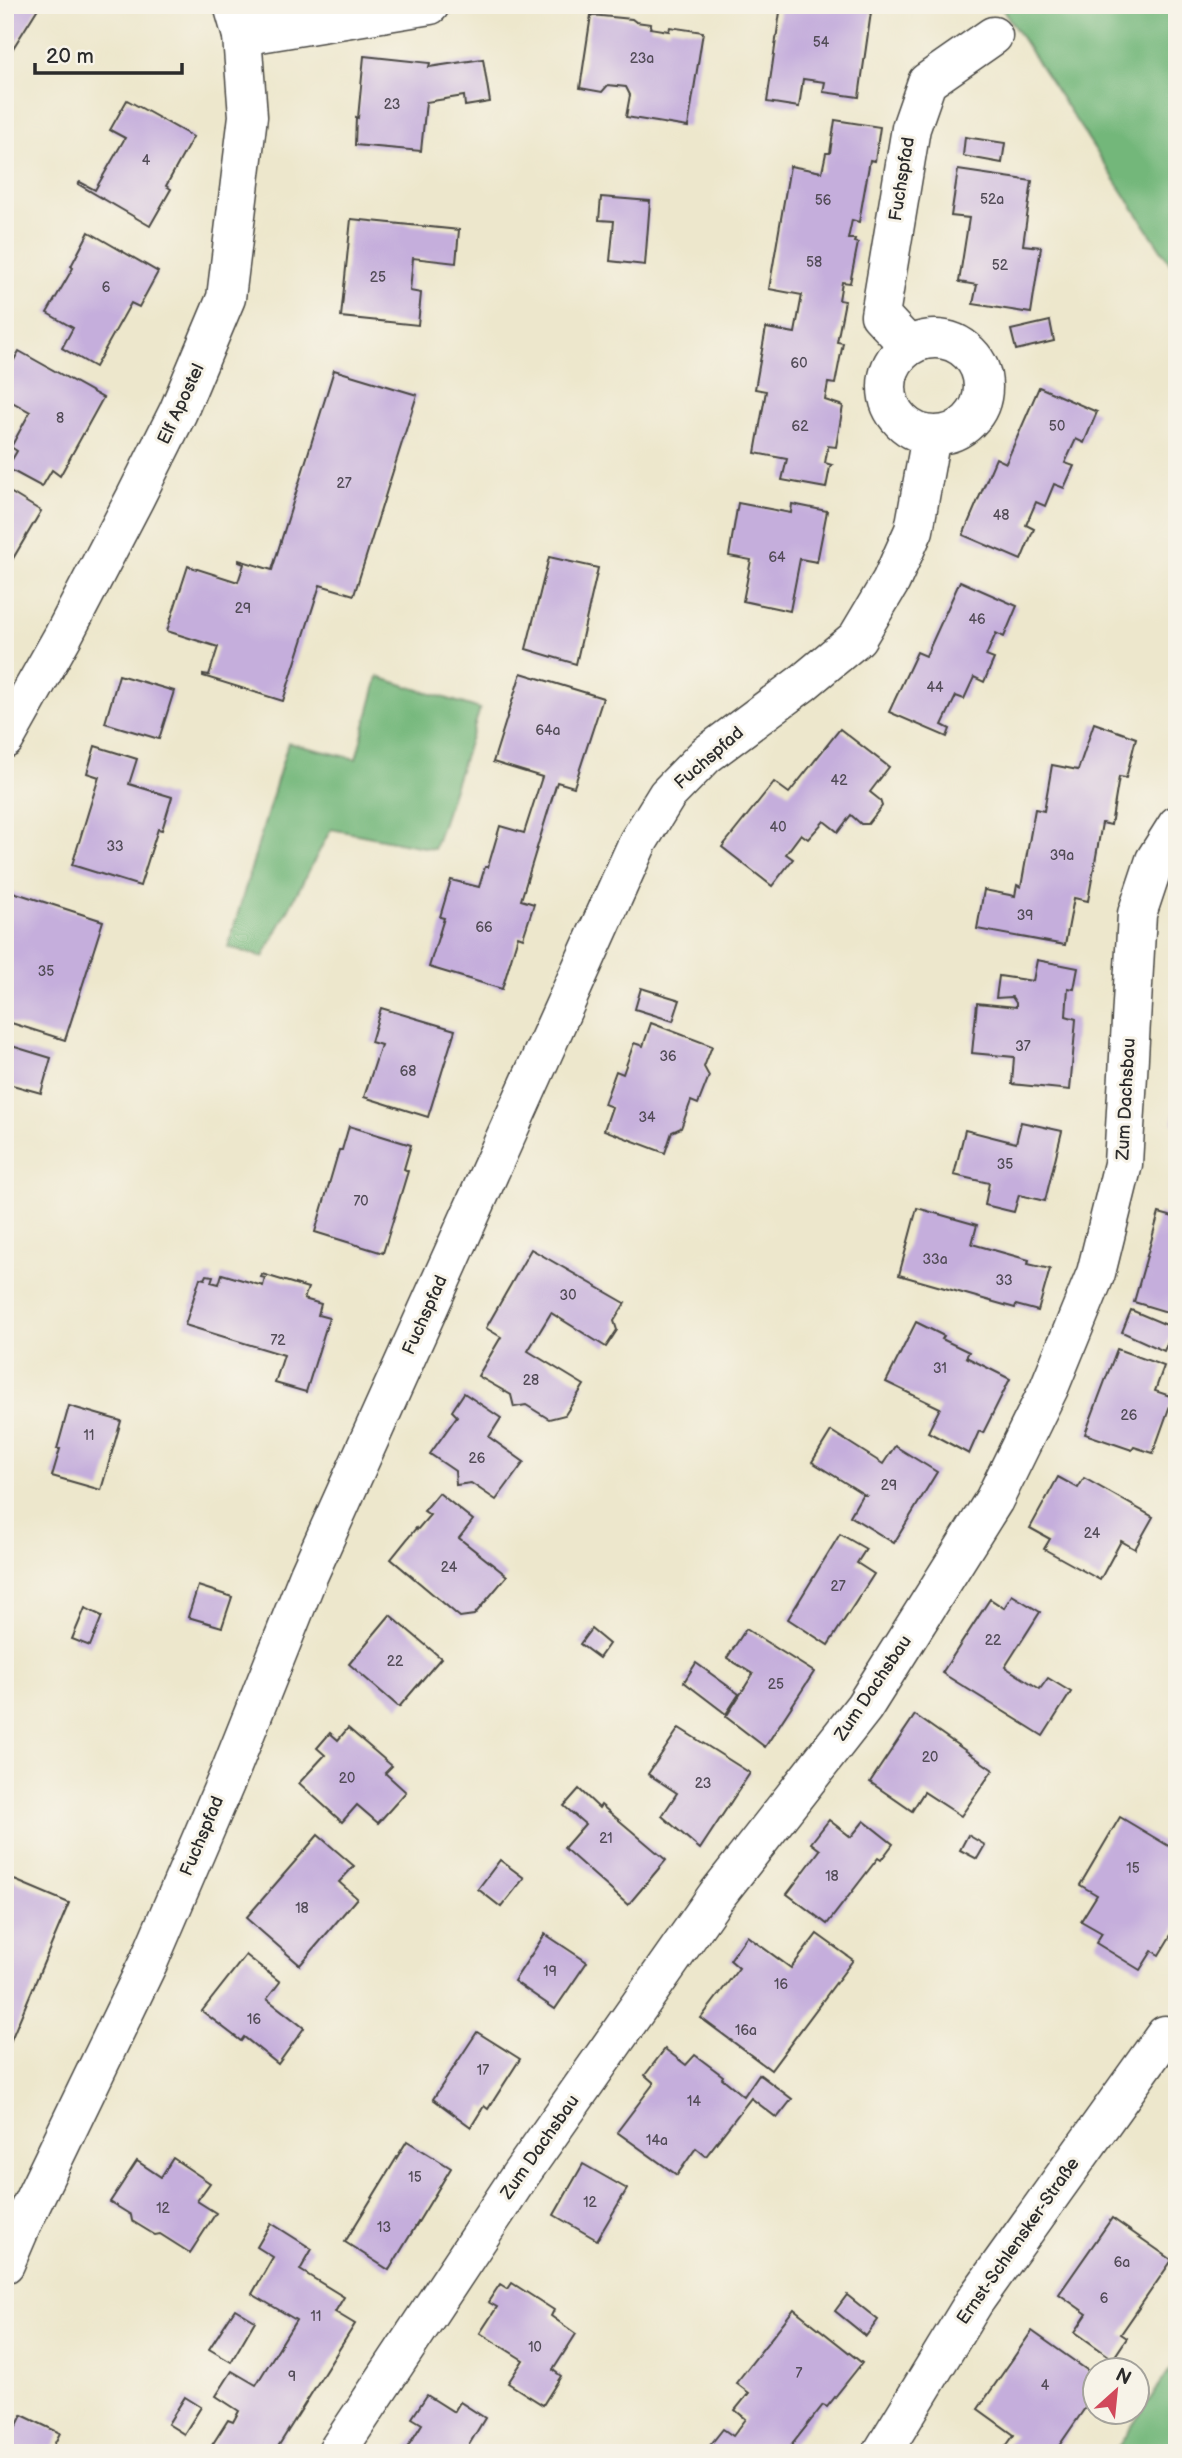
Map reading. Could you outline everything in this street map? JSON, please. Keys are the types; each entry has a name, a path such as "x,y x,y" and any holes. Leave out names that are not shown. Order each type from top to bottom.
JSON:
{"street":[{"name":"Elf Apostel","path":"5,739 63,636 135,498 183,400 226,298 248,116 238,21 430,5"},
{"name":"Fuchspfad","path":"909,346 880,315 911,128 927,82 993,37"},
{"path":"941,339 955,342 969,351 979,366 984,382 980,407 964,427 948,434 931,436 916,432 902,423 889,404 886,387 890,370 896,358 909,346 925,340 941,339"},
{"name":"Fuchspfad","path":"5,2264 149,1961 230,1772 309,1574 638,842 667,795 706,755 804,682 857,638 891,581 914,530 931,436"},
{"name":"Zum Dachsbau","path":"336,2453 519,2176 717,1895 864,1707 994,1500 1049,1388 1096,1273 1123,1164 1137,914 1154,860 1177,825"},
{"name":"Ernst-Schlensker-Straße","path":"882,2453 974,2302 1165,2035"}],"green space":[{"path":"1000,5 1177,5 1177,274"},
{"path":"378,677 480,709 434,849 331,829 263,957 228,947 288,743 356,759"},
{"path":"1177,2359 1177,2453 1114,2453 1132,2426 1150,2426 1150,2399"}],"building":[{"path":"5,5 40,5 5,61"},
{"path":"781,5 872,5 859,97 823,92 825,82 803,79 799,107 767,102"},
{"path":"591,15 632,19 651,24 650,28 669,31 670,27 703,32 688,127 626,117 630,95 626,87 608,85 602,92 580,88"},
{"path":"364,56 430,63 429,67 483,59 490,102 465,106 464,96 426,102 421,151 355,145"},
{"path":"127,100 193,137 166,186 171,189 150,226 78,184 80,182 95,190 125,138 110,130"},
{"path":"835,120 880,127 875,161 870,160 859,222 852,220 848,239 855,239 854,242 858,243 850,283 842,282 839,300 845,301 837,342 843,343 835,384 828,383 825,400 843,406 836,447 828,446 825,463 832,465 826,488 782,480 787,459 755,453 766,391 755,389 766,328 795,333 802,295 769,289 790,166 822,172 826,153 830,153"},
{"path":"965,137 1005,143 1002,163 963,156"},
{"path":"958,170 1032,181 1023,245 1041,247 1031,313 973,304 977,285 959,282 969,218 951,216"},
{"path":"601,197 650,201 645,265 610,261 614,221 599,220"},
{"path":"351,219 459,230 456,263 413,258 410,291 421,293 418,325 341,317"},
{"path":"89,232 158,272 139,307 131,303 95,367 62,348 73,328 47,313 73,268 71,266"},
{"path":"1050,321 1054,341 1016,350 1011,330"},
{"path":"19,351 103,398 60,476 52,470 42,487 7,468 17,451 11,447 30,412 5,398 5,376"},
{"path":"334,370 417,395 354,595 320,585 283,701 203,676 209,675 218,647 167,631 188,566 238,582 244,564 239,560 272,570"},
{"path":"1039,387 1097,412 1084,443 1076,439 1065,463 1074,466 1064,488 1054,484 1045,506 1036,502 1026,525 1034,529 1021,560 963,535 996,458 1006,463"},
{"path":"5,489 41,511 5,572"},
{"path":"738,503 791,513 792,504 827,511 817,562 800,559 790,611 743,601 751,560 729,556"},
{"path":"549,557 598,568 576,664 526,649"},
{"path":"960,581 1017,606 1004,637 996,633 986,656 994,659 984,682 974,677 964,699 956,696 942,725 950,729 947,737 889,712 917,652 926,656"},
{"path":"521,673 603,698 574,787 557,782 521,900 534,904 523,938 518,936 502,989 429,967 444,918 440,917 451,880 479,887 500,826 524,833 542,777 493,762"},
{"path":"119,675 174,691 159,739 105,723"},
{"path":"1094,723 1136,738 1126,778 1119,777 1111,825 1102,823 1088,901 1074,898 1065,945 977,929 984,890 1015,896 1017,885 1021,887 1035,809 1044,811 1052,765 1078,770"},
{"path":"840,729 889,767 870,792 880,800 882,806 868,824 861,824 851,815 838,832 824,821 808,839 801,834 786,854 793,859 772,886 722,847 774,782 789,793"},
{"path":"95,746 137,759 129,784 172,797 162,830 158,829 140,886 72,865 99,777 87,773"},
{"path":"13,892 103,921 65,1040 5,1021 5,915"},
{"path":"1037,960 1078,968 1074,989 1068,988 1066,1016 1076,1019 1070,1090 1012,1084 1014,1057 972,1053 977,1003 1016,1007 1012,997 996,998 999,976 1033,981"},
{"path":"641,988 680,1000 673,1021 635,1009"},
{"path":"381,1008 455,1030 428,1117 364,1097 381,1045 371,1042"},
{"path":"651,1023 712,1046 704,1067 709,1076 698,1104 691,1101 681,1128 672,1132 665,1153 604,1130 612,1107 604,1104 616,1071 623,1074 634,1043 643,1046"},
{"path":"5,1044 51,1058 41,1093 5,1083"},
{"path":"1175,1085 1177,1124 1173,1124"},
{"path":"1021,1122 1062,1131 1045,1201 1019,1195 1014,1212 985,1205 989,1183 954,1175 965,1130 1016,1143"},
{"path":"349,1126 411,1145 404,1169 408,1171 383,1253 315,1232 339,1150 342,1150"},
{"path":"917,1208 977,1225 972,1244 1029,1260 1028,1264 1050,1269 1038,1311 1016,1305 1015,1308 899,1275"},
{"path":"1159,1213 1177,1218 1177,1315 1134,1302"},
{"path":"531,1249 625,1303 614,1321 617,1330 606,1347 551,1313 528,1351 584,1385 565,1415 549,1419 526,1405 514,1407 511,1395 478,1376 501,1337 486,1328"},
{"path":"222,1274 263,1286 265,1278 261,1277 262,1274 308,1288 304,1299 321,1304 318,1315 329,1318 306,1392 275,1383 284,1355 185,1325 200,1278 213,1276 211,1282 219,1284"},
{"path":"1131,1310 1174,1328 1164,1351 1122,1332"},
{"path":"916,1322 969,1352 966,1357 1010,1379 983,1433 979,1431 969,1454 928,1432 940,1408 886,1382"},
{"path":"1117,1349 1164,1366 1155,1391 1173,1397 1153,1453 1134,1447 1132,1450 1085,1434"},
{"path":"464,1393 501,1418 489,1437 524,1462 496,1500 471,1483 456,1485 455,1471 430,1454 457,1416 452,1411"},
{"path":"69,1406 121,1421 101,1490 52,1476"},
{"path":"831,1431 883,1464 895,1446 937,1472 894,1543 850,1516 862,1495 865,1495 812,1462"},
{"path":"1058,1477 1078,1488 1084,1478 1153,1517 1135,1549 1121,1541 1100,1580 1044,1549 1050,1539 1030,1528"},
{"path":"439,1493 473,1520 459,1538 507,1576 474,1615 460,1617 391,1559 430,1515 424,1511"},
{"path":"840,1534 866,1549 857,1563 874,1574 828,1645 788,1619"},
{"path":"198,1586 232,1597 222,1627 188,1617"},
{"path":"1012,1595 1040,1612 1005,1667 1040,1689 1048,1678 1071,1692 1043,1736 942,1673 990,1599 1004,1608"},
{"path":"85,1608 102,1616 90,1646 72,1639"},
{"path":"390,1615 441,1658 399,1707 349,1664"},
{"path":"591,1629 609,1644 599,1658 580,1644"},
{"path":"746,1629 814,1672 765,1747 726,1717 753,1674 727,1658"},
{"path":"696,1663 739,1694 726,1714 684,1682"},
{"path":"915,1715 993,1770 961,1816 924,1792 912,1811 870,1782"},
{"path":"348,1728 392,1766 385,1773 406,1792 378,1823 357,1805 342,1822 299,1783 325,1755 317,1748 330,1733 338,1740"},
{"path":"679,1728 750,1773 700,1849 662,1816 677,1793 648,1774"},
{"path":"579,1789 666,1860 628,1905 564,1848 585,1824 564,1806"},
{"path":"1120,1817 1177,1851 1177,1925 1159,1955 1152,1951 1140,1970 1096,1943 1102,1933 1081,1921 1097,1895 1080,1885"},
{"path":"829,1820 851,1837 864,1821 893,1844 881,1860 878,1858 827,1924 787,1894 820,1850 811,1843"},
{"path":"318,1835 354,1866 339,1882 357,1898 300,1965 246,1918"},
{"path":"968,1835 985,1845 977,1859 960,1850"},
{"path":"500,1860 524,1878 501,1907 478,1889"},
{"path":"5,1876 69,1903 5,2054"},
{"path":"545,1934 587,1962 555,2009 514,1981"},
{"path":"817,1934 853,1960 771,2070 701,2018 739,1968 730,1960 747,1936 791,1968"},
{"path":"246,1955 280,1982 267,1999 304,2028 278,2064 244,2037 241,2041 202,2011"},
{"path":"477,2032 520,2059 488,2109 484,2106 471,2127 433,2099"},
{"path":"665,2049 686,2065 695,2055 744,2096 759,2074 792,2099 777,2118 751,2098 706,2156 696,2148 677,2175 617,2132 654,2083 645,2075"},
{"path":"407,2141 451,2168 389,2270 345,2242"},
{"path":"173,2158 210,2183 197,2201 216,2213 190,2253 160,2234 155,2235 132,2221 131,2215 110,2202 137,2161 161,2177"},
{"path":"583,2164 627,2189 597,2240 554,2215"},
{"path":"1112,2218 1172,2260 1121,2334 1127,2338 1115,2356 1109,2356 1075,2332 1087,2314 1059,2294"},
{"path":"271,2223 312,2249 300,2270 344,2297 335,2312 355,2324 274,2453 207,2453 228,2420 233,2422 239,2411 216,2396 232,2371 256,2385 296,2320 252,2294 273,2257 257,2247"},
{"path":"512,2283 554,2310 551,2316 576,2334 553,2370 561,2376 543,2405 508,2383 523,2360 480,2333 497,2307 488,2302 500,2284 508,2289"},
{"path":"847,2295 878,2320 866,2336 835,2311"},
{"path":"235,2309 255,2321 231,2362 209,2349"},
{"path":"794,2309 862,2363 827,2407 823,2405 787,2451 789,2453 704,2453 723,2429 733,2436 746,2419 735,2410 749,2393 736,2383"},
{"path":"1032,2331 1080,2365 1080,2415 1054,2453 1001,2453 1014,2435 978,2409"},
{"path":"427,2395 454,2412 460,2402 485,2418 464,2453 405,2451 422,2424 412,2418"},
{"path":"185,2397 201,2407 184,2434 168,2424"},
{"path":"22,2415 60,2433 50,2453 5,2453 5,2432 12,2435"}]}
